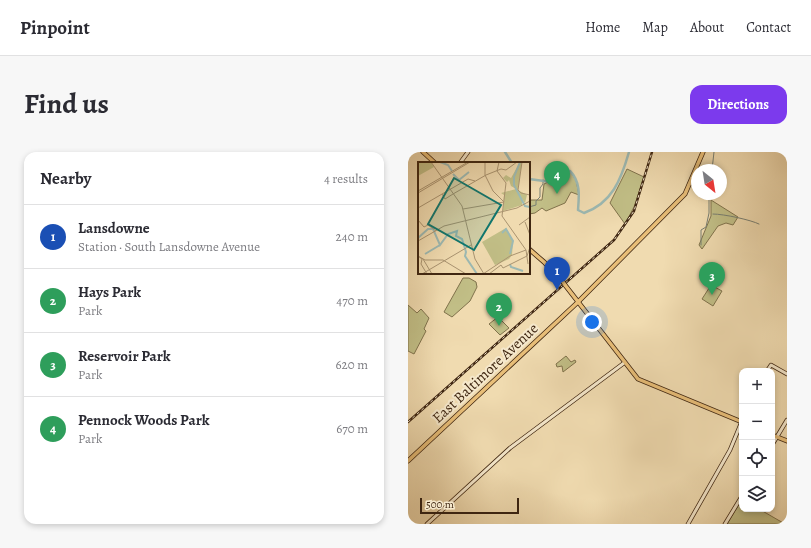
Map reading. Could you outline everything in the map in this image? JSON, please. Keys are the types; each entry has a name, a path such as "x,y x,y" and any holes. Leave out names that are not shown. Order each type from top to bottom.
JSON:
{"main road":[{"path":"423,152 434,162"},
{"name":"East Baltimore Avenue","path":"408,461 578,302 686,192 703,152"},
{"path":"530,250 564,284 624,363 641,381 739,421"},
{"path":"777,437 787,441"}],"street":[{"path":"461,162 468,152"},
{"path":"427,524 510,449 624,363"},
{"path":"770,368 771,365 787,374"},
{"path":"775,440 787,420"},
{"path":"688,524 730,450 739,429"},
{"path":"725,524 739,501"}],"shaded area":[{"path":"627,169 644,177 634,207 625,224 610,203"},
{"path":"565,171 570,171 576,180 579,195 571,192 565,203 546,211 542,208 535,213 530,214 531,200 542,200 544,184 550,181 560,183 562,179 561,174"},
{"path":"711,200 738,217 733,225 726,223 718,226 702,249 699,245 711,216"},
{"path":"463,278 469,278 476,282 477,287 470,301 452,317 444,312"},
{"path":"711,285 722,291 713,306 702,299"},
{"path":"408,305 417,313 421,309 429,318 424,329 426,331 414,354 408,351"},
{"path":"498,317 509,328 500,335 489,324"},
{"path":"566,356 571,362 575,360 576,362 563,372 562,366 557,367 556,364"},
{"path":"739,504 739,512 764,512 785,524 727,524"}],"waterway":[{"path":"505,152 511,162"},
{"path":"530,179 559,183 562,179 561,174 565,171 570,171 574,175 578,185 578,210 584,213 594,209 602,203 614,189 623,172 629,152"},
{"path":"713,164 714,152"},
{"path":"530,207 536,205 536,201 540,197 540,188 543,184 543,180"},
{"path":"701,245 701,230 706,227 709,213 709,200"},
{"path":"713,214 724,215 759,224"}],"railway":[{"path":"408,422 614,240 634,211 652,152"}],"place":[{"name":"Pennock Woods Park","path":"557,194"},
{"name":"Lansdowne","path":"557,290"},
{"name":"Reservoir Park","path":"712,295"},
{"name":"Hays Park","path":"499,326"}]}
